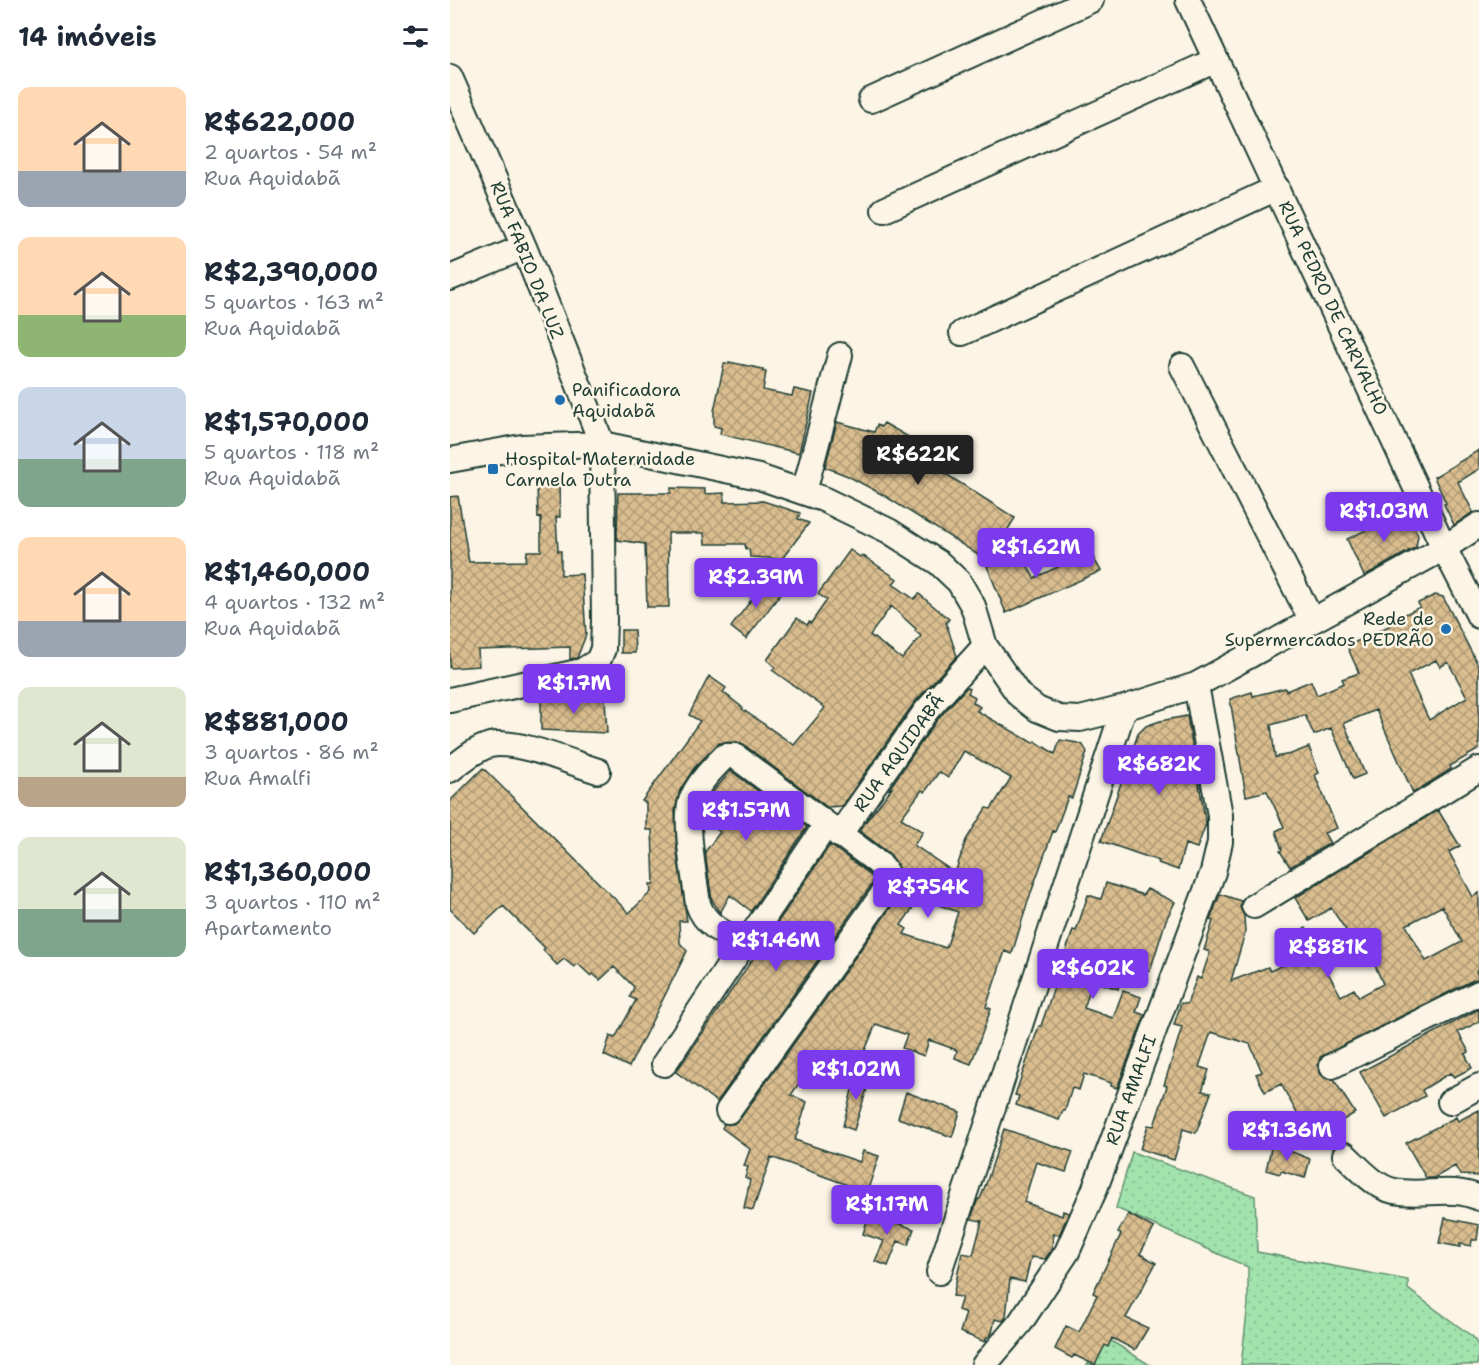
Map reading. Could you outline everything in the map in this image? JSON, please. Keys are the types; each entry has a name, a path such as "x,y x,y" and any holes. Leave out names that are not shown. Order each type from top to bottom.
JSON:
{"street":[{"path":"871,100 1091,0"},
{"name":"RUA PEDRO DE CARVALHO","path":"1188,0 1443,548 1479,616"},
{"path":"884,210 1216,60"},
{"name":"RUA FABIO DA LUZ","path":"450,79 524,247 602,444"},
{"path":"962,333 1277,188"},
{"path":"450,278 524,247"},
{"path":"804,492 840,355"},
{"path":"1182,366 1312,621"},
{"path":"450,460 522,447 602,444 759,477 823,499 889,531 939,563 959,582 974,606 985,646 1019,695 1037,709 1059,718 1080,719 1124,708 1196,685 1443,548 1479,525"},
{"path":"450,700 582,671 598,661 603,649 604,621 602,444"},
{"name":"RUA AQUIDABÃ","path":"664,1064 745,942 926,711 985,646"},
{"name":"RUA AMALFI","path":"984,1365 1020,1323 1067,1252 1094,1191 1213,872 1220,842 1220,815 1196,685"},
{"path":"939,1272 1124,708"},
{"path":"450,770 476,751 490,745 506,745 524,748 598,771"},
{"path":"728,1111 887,887 887,875 883,867 735,756 725,756 700,785 692,798 688,811 698,904 701,915 709,923 745,942"},
{"path":"1254,906 1479,769"},
{"path":"1332,1066 1479,993"},
{"path":"1450,1102 1479,1086"},
{"path":"1345,1155 1371,1180 1392,1191 1447,1191 1470,1193 1479,1197"}],"green space":[{"path":"1132,1152 1255,1196 1257,1252 1408,1280 1408,1289 1473,1337 1479,1347 1477,1365 1241,1365 1248,1304 1248,1267 1116,1208"},
{"path":"1108,1339 1150,1365 1087,1365"}],"building":[{"path":"729,362 763,369 762,371 766,372 763,390 792,396 794,389 813,393 799,453 720,434 721,428 714,426 714,411 724,364 729,364"},
{"path":"837,422 874,432 877,425 881,427 884,423 919,443 913,453 1015,518 988,561 885,496 848,476 825,467"},
{"path":"1479,450 1479,469 1458,482 1473,512 1454,525 1434,477"},
{"path":"537,484 559,484 560,517 556,517 558,551 561,551 561,575 582,574 586,635 577,658 570,659 570,647 478,650 479,666 450,668 450,497 458,496 469,562 526,561 527,551 541,551 541,517 538,518"},
{"path":"671,488 705,489 705,494 724,493 724,502 763,501 800,513 798,519 809,523 782,559 750,557 749,549 746,549 745,544 705,544 704,533 668,533 669,607 647,607 645,544 617,540 618,493 671,493"},
{"path":"1406,511 1418,535 1416,547 1364,576 1347,539"},
{"path":"850,550 860,557 862,555 897,579 893,584 914,599 919,594 949,619 946,623 957,656 914,703 842,806 827,807 744,745 736,742 719,743 694,768 680,790 675,810 677,853 687,921 679,921 680,943 687,951 629,1067 604,1055 610,1036 615,1038 636,1000 630,997 634,987 614,967 600,980 593,974 591,976 578,964 574,967 564,959 557,965 543,950 545,948 503,906 474,933 450,909 450,801 483,768 629,913 651,892 650,884 654,884 652,830 646,830 646,803 642,801 700,721 689,715 709,676 726,688 723,692 742,709 794,745 825,708 772,670 775,667 767,660 797,618 807,625 811,623 827,600 818,594","holes":["891,606 916,629 915,631 921,636 902,659 870,635"]},
{"path":"1019,550 1034,578 1090,552 1101,571 1006,613 987,566"},
{"path":"766,580 782,592 746,639 731,627"},
{"path":"1435,595 1443,597 1479,667 1479,749 1450,766 1451,769 1413,793 1376,710 1344,723 1365,774 1353,779 1331,728 1314,735 1305,715 1271,725 1275,757 1309,747 1319,773 1315,775 1337,828 1324,833 1330,843 1290,867 1280,851 1282,850 1276,831 1284,827 1267,791 1246,796 1230,699 1252,692 1253,696 1285,688 1286,691 1311,681 1317,695 1344,683 1342,679 1359,673 1347,646 1399,621 1397,618 1420,607 1418,603","holes":["1436,660 1440,667 1448,662 1467,697 1429,720 1408,674"]},
{"path":"621,630 634,630 635,653 621,653"},
{"path":"967,687 970,689 968,693 975,697 973,702 980,707 977,711 1033,743 1035,741 1055,754 1060,740 1078,743 1083,745 1087,752 1072,798 1068,797 1055,832 1053,831 1012,954 1005,951 986,1007 991,1009 971,1064 955,1058 957,1050 929,1040 924,1056 902,1048 907,1035 876,1024 856,1072 818,1056 791,1095 807,1102 795,1140 860,1162 863,1151 879,1156 867,1192 771,1157 753,1210 744,1208 750,1180 745,1178 748,1167 744,1166 750,1149 722,1128 724,1124 733,1124 740,1119 896,900 902,882 898,865 890,854 860,829 892,788 889,789 937,720","holes":["964,751 1011,778 991,809 986,808 966,840 955,873 914,845 923,832 901,818 922,790 925,792 939,772 948,778","920,898 958,912 946,948 904,934 907,929 901,925"]},
{"path":"541,698 605,698 607,733 541,730"},
{"path":"1187,716 1206,824 1197,848 1185,844 1178,870 1101,841 1138,734 1146,726"},
{"path":"731,771 807,827 751,911 730,895 720,913 712,900 705,852 720,832 703,820 703,812 709,796"},
{"path":"1438,810 1460,846 1449,852 1473,897 1479,893 1479,969 1476,971 1479,979 1320,1057 1318,1066 1320,1073 1325,1078 1334,1080 1355,1113 1311,1139 1281,1084 1265,1092 1256,1074 1262,1072 1250,1044 1211,1032 1199,1067 1209,1070 1202,1091 1211,1093 1196,1133 1183,1129 1174,1160 1140,1149 1148,1125 1154,1126 1167,1086 1164,1085 1182,1027 1174,1025 1181,1003 1187,1004 1197,977 1201,979 1210,952 1204,950 1213,921 1210,920 1220,894 1241,901 1240,907 1244,916 1245,933 1231,981 1268,967 1270,971 1301,957 1289,938 1306,928 1319,947 1348,933 1331,908 1309,921 1295,898","holes":["1442,906 1462,942 1426,961 1406,925","1367,947 1383,984 1359,997 1354,989 1341,996 1326,969"]},
{"path":"830,845 867,872 873,878 872,884 717,1102 676,1072"},
{"path":"1106,883 1143,895 1147,889 1175,902 1166,920 1150,971 1125,963 1118,989 1093,981 1084,1008 1113,1018 1123,991 1141,997 1136,1012 1145,1015 1117,1088 1111,1086 1111,1083 1084,1074 1079,1090 1072,1088 1065,1111 1059,1120 1016,1105 1019,1096 1015,1095 1073,930 1076,931 1088,895 1101,899"},
{"path":"1479,1009 1479,1022 1458,1032 1469,1052 1465,1054 1472,1068 1454,1077 1450,1073 1422,1090 1425,1096 1386,1118 1360,1072"},
{"path":"856,1074 870,1079 854,1130 843,1126"},
{"path":"906,1092 960,1112 952,1137 898,1118"},
{"path":"1479,1110 1479,1176 1460,1175 1455,1166 1434,1178 1426,1178 1406,1143 1456,1117 1458,1121"},
{"path":"1004,1129 1073,1152 1066,1172 1036,1162 1024,1202 1062,1216 1063,1211 1069,1213 1059,1235 1053,1234 1052,1249 1045,1259 1031,1257 1025,1282 1010,1279 1006,1317 1003,1321 995,1319 992,1333 985,1342 960,1332 966,1313 958,1310 962,1297 953,1296 962,1253 973,1255 982,1221 971,1219 987,1181"},
{"path":"1272,1144 1310,1159 1305,1178 1281,1171 1280,1174 1266,1170"},
{"path":"869,1214 914,1229 908,1245 898,1241 888,1266 875,1261 884,1241 863,1234"},
{"path":"1128,1214 1154,1228 1140,1254 1156,1263 1126,1318 1148,1328 1135,1350 1112,1338 1108,1347 1105,1345 1095,1365 1074,1355 1072,1358 1055,1349 1066,1326 1079,1332 1097,1295 1093,1293"},
{"path":"1445,1218 1479,1225 1477,1240 1472,1240 1471,1246 1460,1244 1460,1247 1439,1243"}],"place":[{"name":"Panificadora Aquidabã","path":"560,400"},
{"name":"Hospital Maternidade Carmela Dutra","path":"493,469"},
{"name":"Rede de Supermercados PEDRÃO","path":"1446,629"}]}
